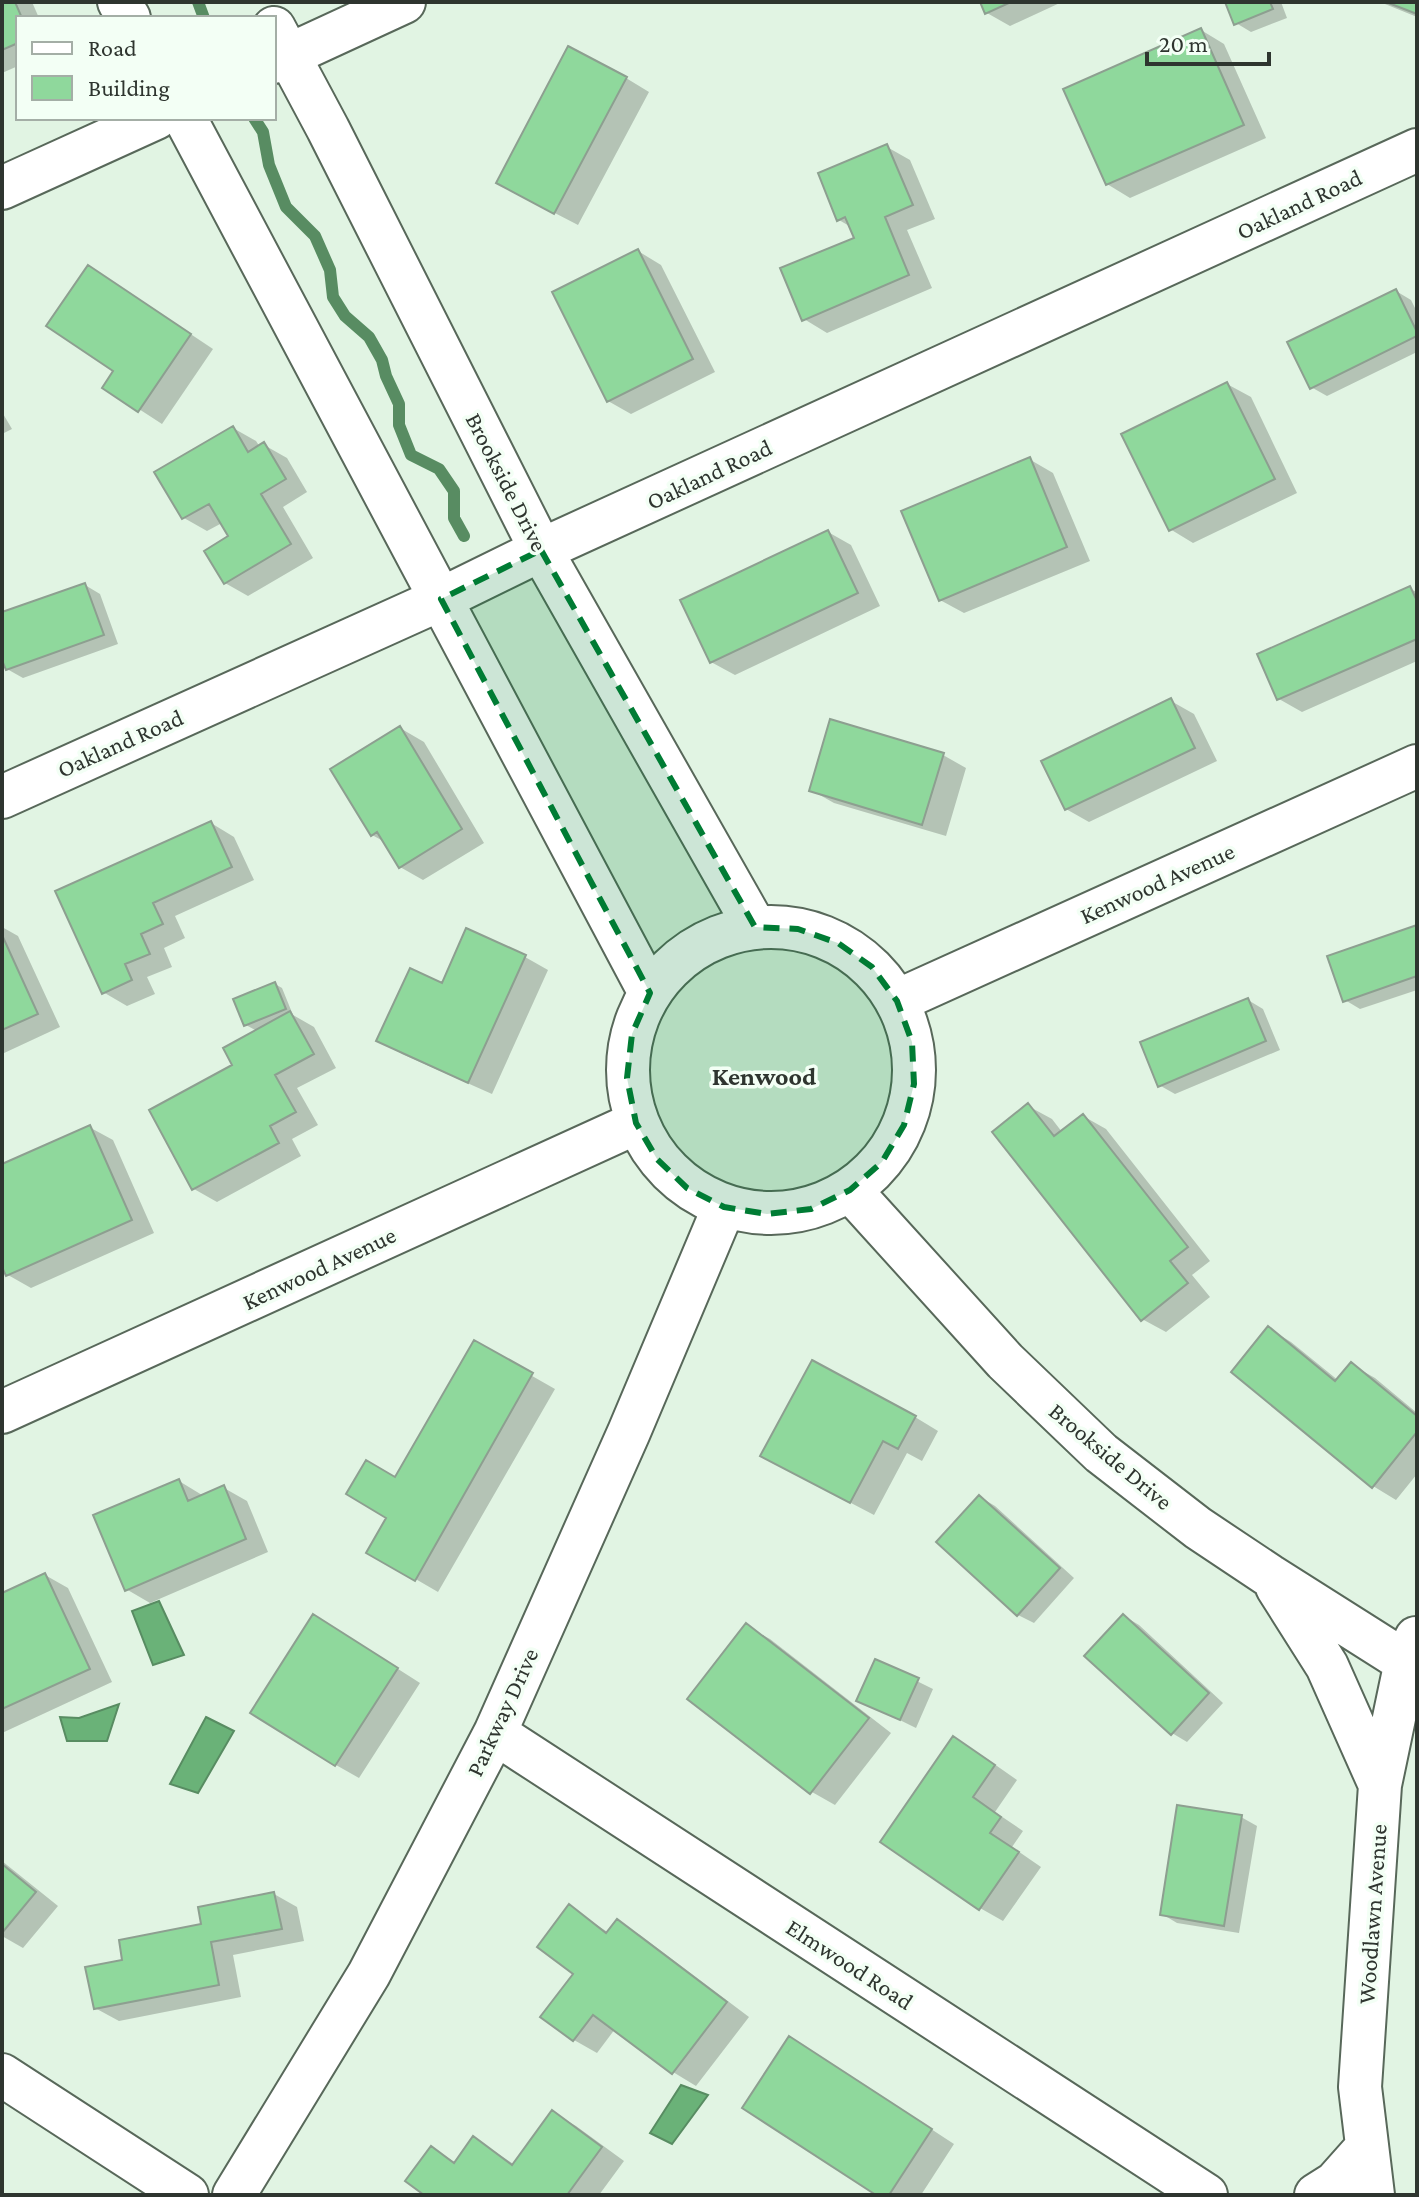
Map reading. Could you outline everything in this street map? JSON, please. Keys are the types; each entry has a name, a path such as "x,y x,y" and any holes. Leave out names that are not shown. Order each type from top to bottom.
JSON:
{"street":[{"path":"279,48 404,2"},
{"name":"Brookside Drive","path":"279,48 541,550 755,927"},
{"path":"2,188 152,120"},
{"path":"186,120 650,993"},
{"name":"Oakland Road","path":"2,797 441,599 541,550 1417,150"},
{"name":"Kenwood Avenue","path":"897,1001 1417,766"},
{"path":"755,927 798,929 838,943 872,967 897,1001 912,1042 914,1084 904,1125 882,1162 850,1190 811,1209 767,1214 724,1207 687,1188 657,1159 636,1123 627,1078 632,1034 650,993 678,961 714,938 755,927"},
{"name":"Kenwood Avenue","path":"2,1412 636,1123"},
{"name":"Brookside Drive","path":"850,1190 1005,1361 1101,1453 1198,1528 1270,1576 1413,1656"},
{"name":"Parkway Drive","path":"234,2195 369,1974 495,1733 724,1207"},
{"path":"1270,1576 1327,1666 1380,1785"},
{"name":"Woodlawn Avenue","path":"1373,2195 1360,2087 1380,1785 1413,1656"},
{"name":"Elmwood Road","path":"495,1733 1206,2195"},
{"path":"2,2075 187,2195"},
{"path":"1316,2195 1335,2183 1367,2147"}],"highlighted area":[{"path":"541,550 755,927 798,929 838,943 872,967 897,1001 912,1042 914,1084 904,1125 882,1162 850,1190 811,1209 767,1214 724,1207 687,1188 657,1159 636,1123 627,1078 632,1034 650,993 441,599"}],"shaded area":[{"path":"159,1601 184,1655 153,1665 132,1611"},
{"path":"119,1704 107,1741 67,1741 60,1717 79,1718"},
{"path":"206,1717 234,1731 198,1793 170,1784"},
{"path":"681,2085 708,2095 672,2144 650,2133"}],"building":[{"path":"2,2 15,2 21,16 16,16 16,44 2,50"},
{"path":"980,2 1011,2 985,14"},
{"path":"1225,2 1270,2 1273,9 1234,25"},
{"path":"1386,2 1417,2 1417,14"},
{"path":"1201,28 1244,125 1106,185 1063,89"},
{"path":"568,46 627,77 554,214 496,183"},
{"path":"887,144 913,205 885,217 909,275 802,321 780,268 854,238 845,217 837,221 818,173"},
{"path":"638,249 693,359 607,402 552,292"},
{"path":"88,265 191,334 138,412 102,388 113,371 46,326"},
{"path":"1396,289 1417,336 1310,389 1287,342"},
{"path":"1227,382 1275,479 1169,531 1121,434"},
{"path":"233,426 248,452 264,442 286,479 261,494 291,544 224,584 204,551 228,536 209,504 182,519 154,472"},
{"path":"1030,457 1067,547 939,601 901,511"},
{"path":"828,530 858,593 710,663 680,600"},
{"path":"85,583 104,635 6,670 2,660 2,612"},
{"path":"1410,586 1417,601 1417,639 1277,700 1257,654"},
{"path":"1171,698 1195,748 1065,810 1041,761"},
{"path":"830,719 944,753 922,825 809,791"},
{"path":"400,726 462,829 399,868 377,832 371,836 330,769"},
{"path":"211,821 232,867 153,903 163,924 141,934 150,954 125,964 132,980 102,994 55,891"},
{"path":"1417,925 1417,976 1343,1002 1327,956"},
{"path":"466,928 526,955 468,1083 376,1041 410,968 442,983"},
{"path":"2,935 38,1014 2,1030"},
{"path":"275,982 286,1009 244,1026 233,999"},
{"path":"1248,998 1266,1041 1158,1087 1140,1042"},
{"path":"290,1011 314,1054 275,1075 296,1112 270,1126 279,1143 192,1190 149,1110 232,1065 223,1048"},
{"path":"1028,1103 1054,1136 1083,1114 1188,1247 1170,1261 1188,1283 1141,1321 992,1132"},
{"path":"90,1125 132,1220 6,1276 2,1267 2,1164"},
{"path":"1268,1326 1335,1381 1351,1362 1417,1416 1417,1432 1372,1488 1231,1372"},
{"path":"474,1340 533,1373 415,1581 366,1553 386,1518 346,1494 366,1460 395,1477"},
{"path":"812,1360 916,1416 898,1449 883,1441 850,1503 760,1456"},
{"path":"179,1479 188,1501 224,1485 246,1539 125,1591 93,1515"},
{"path":"979,1495 1060,1568 1017,1616 936,1542"},
{"path":"45,1573 90,1669 2,1709 2,1593"},
{"path":"313,1614 398,1668 335,1766 250,1713"},
{"path":"1123,1614 1209,1693 1171,1735 1084,1656"},
{"path":"746,1623 869,1718 810,1794 687,1699"},
{"path":"875,1659 919,1678 900,1720 856,1701"},
{"path":"953,1736 995,1765 973,1797 1001,1817 990,1833 1019,1852 979,1910 880,1842"},
{"path":"1177,1805 1242,1815 1224,1926 1160,1915"},
{"path":"2,1864 36,1892 2,1933"},
{"path":"274,1892 282,1929 211,1942 219,1985 94,2009 85,1967 122,1960 119,1940 201,1924 198,1907"},
{"path":"569,1904 606,1933 617,1919 727,2002 672,2074 593,2015 573,2041 540,2017 573,1974 537,1947"},
{"path":"789,2036 932,2129 889,2195 876,2195 742,2108"},
{"path":"552,2110 602,2147 567,2195 424,2195 405,2181 431,2146 454,2163 473,2136 512,2165"}],"waterway":[{"path":"198,2 203,16"},
{"path":"255,120 263,132 269,165 286,207 315,236 330,270 333,297 345,316 369,337 382,360 399,404 399,425 411,455 439,469 454,491 454,518 464,536"}],"district":[{"name":"Kenwood","path":"764,1076"}]}
